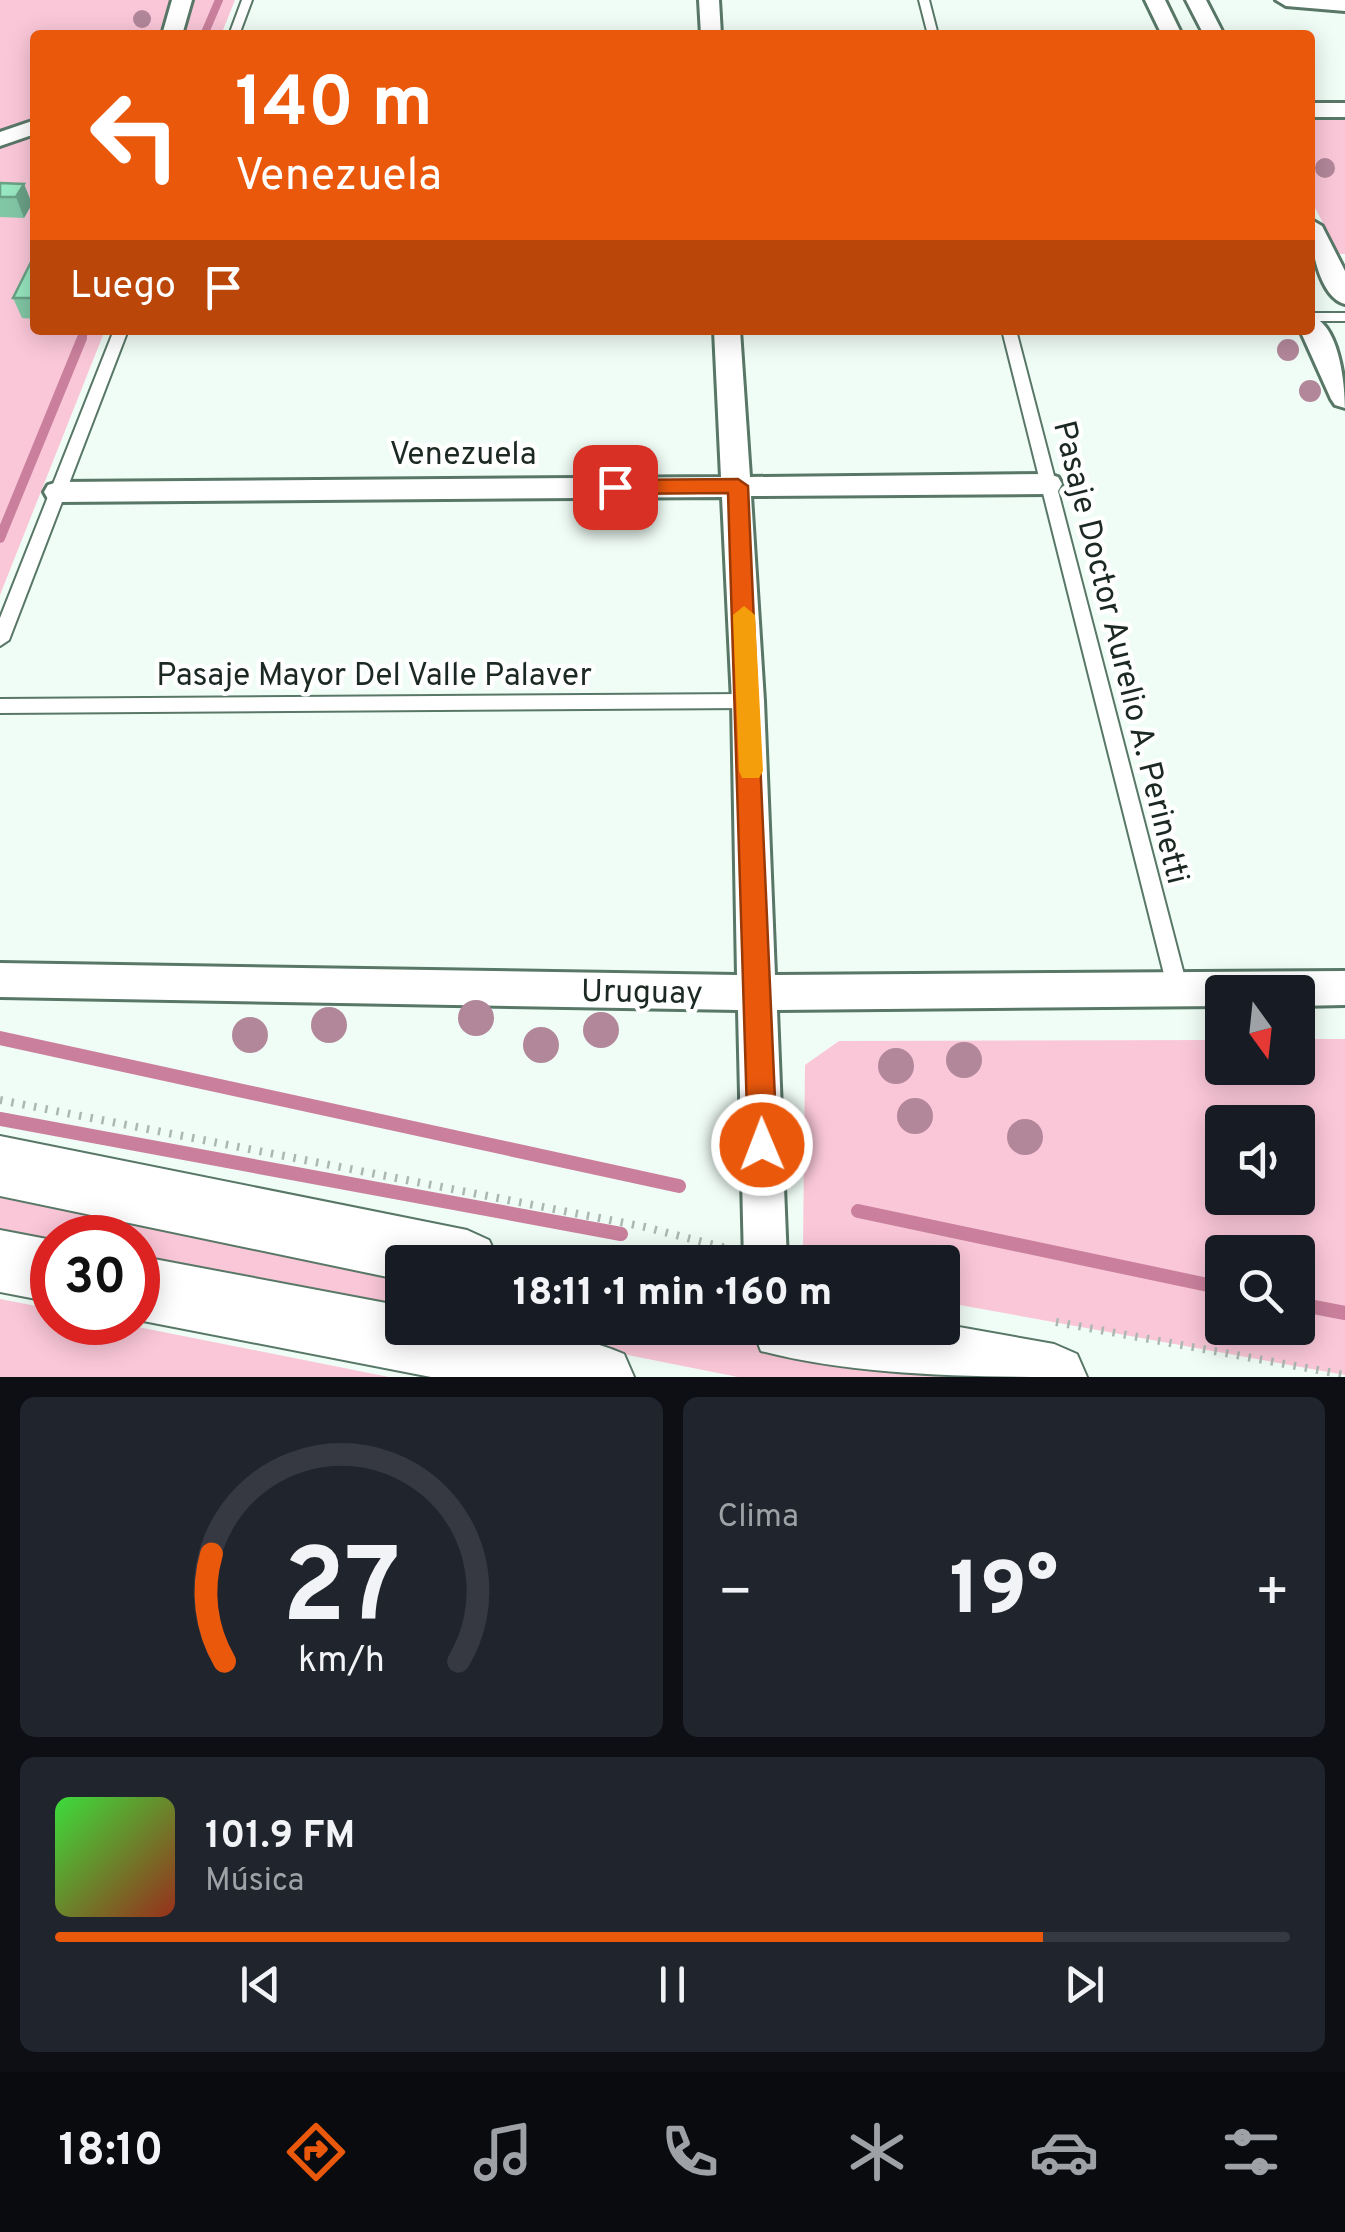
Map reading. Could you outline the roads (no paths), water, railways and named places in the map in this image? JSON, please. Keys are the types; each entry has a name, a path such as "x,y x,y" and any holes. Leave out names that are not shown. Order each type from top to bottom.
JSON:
{"main road":[{"path":"0,1166 385,1245"},
{"path":"0,1261 30,1267"},
{"path":"160,1292 587,1376"},
{"path":"960,1341 1046,1348"}],"street":[{"path":"173,30 182,0"},
{"path":"709,0 711,30"},
{"path":"1156,0 1170,30"},
{"path":"1196,0 1211,30"},
{"path":"1286,0 1345,5"},
{"path":"1315,110 1345,110"},
{"path":"0,140 30,129"},
{"path":"1315,234 1338,268 1345,296"},
{"path":"1315,331 1345,399"},
{"path":"728,335 748,701 764,1245"},
{"name":"Venezuela","path":"58,492 1048,484"},
{"name":"Uruguay","path":"0,980 759,993 1345,988"}],"lane":[{"path":"236,30 247,0"},
{"path":"924,0 932,30"},
{"path":"1315,320 1345,317"},
{"path":"0,640 119,335"},
{"name":"Pasaje Doctor Aurelio A. Perinetti","path":"1009,335 1178,990"},
{"name":"Pasaje Mayor Del Valle Palaver","path":"0,706 748,701"}],"waterway":[{"path":"206,30 219,0"},
{"path":"81,341 83,335"},
{"path":"0,538 82,338"},
{"path":"0,1038 679,1186"},
{"path":"0,1119 621,1234"},
{"path":"858,1211 1205,1284"},
{"path":"1315,1307 1345,1313"}]}
